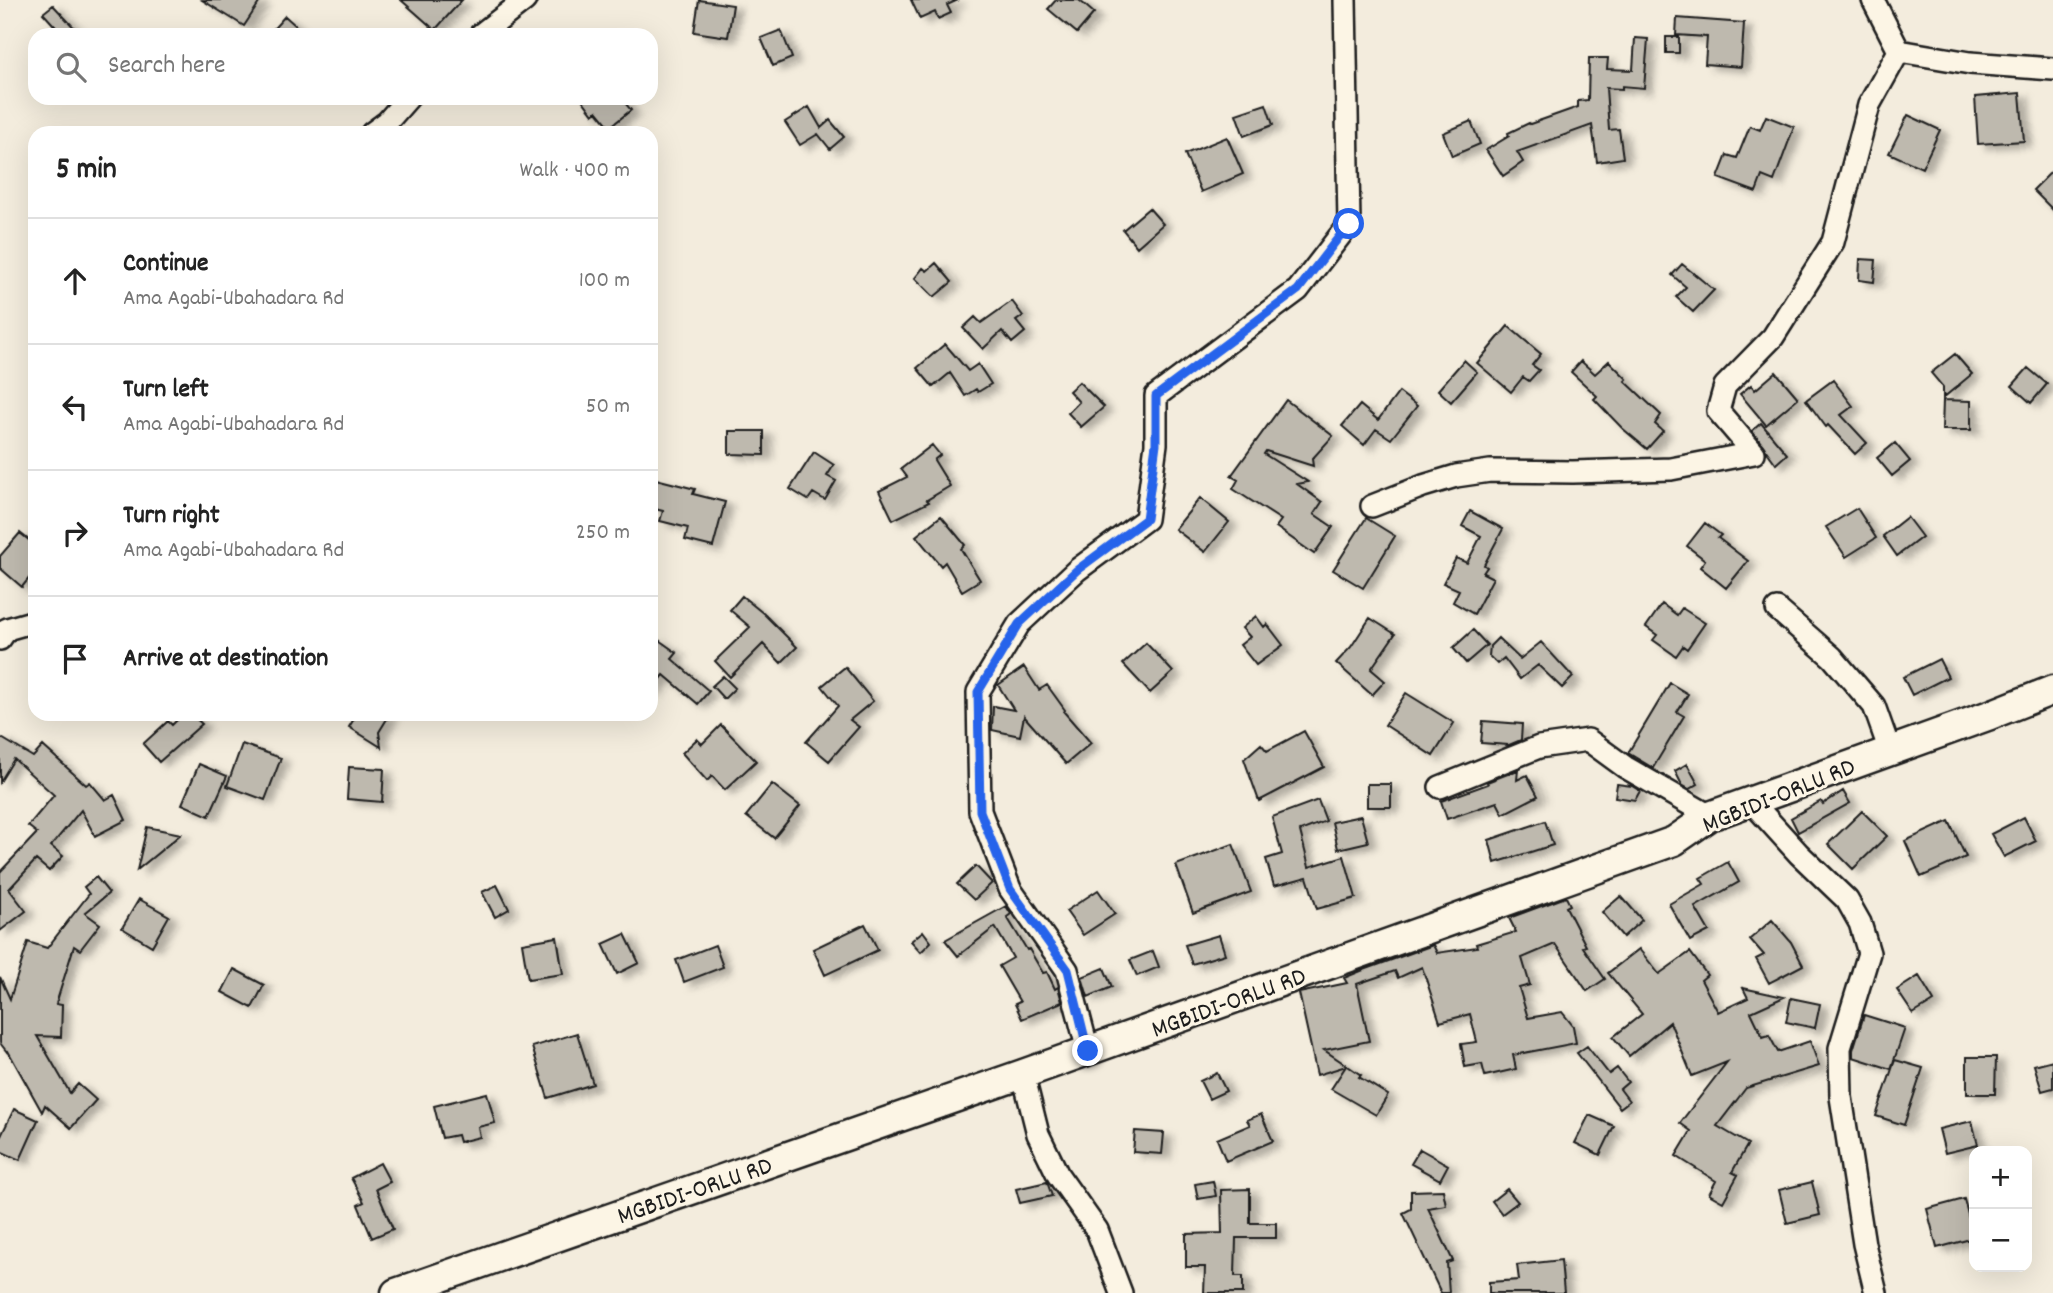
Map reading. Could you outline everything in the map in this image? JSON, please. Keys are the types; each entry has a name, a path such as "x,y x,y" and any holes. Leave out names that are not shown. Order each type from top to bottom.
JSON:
{"main road":[{"name":"MGBIDI-ORLU RD","path":"396,1293 1023,1074 1674,841 1710,816 1750,800 2053,690"}],"street":[{"path":"489,28 525,0"},
{"path":"1088,1051 1068,970 1010,889 980,811 978,692 1019,624 1077,570 1146,519 1156,444 1156,396 1298,290 1349,224 1345,0"},
{"path":"1873,0 1899,51"},
{"path":"1899,51 1970,63 2053,69"},
{"path":"1372,506 1423,486 1490,471 1671,469 1754,453 1718,411 1725,386 1773,337 1833,242 1869,105 1899,51"},
{"path":"382,126 402,105"},
{"path":"1777,609 1832,657 1874,706 1890,751"},
{"path":"0,639 6,629 28,623"},
{"path":"1440,787 1539,747 1588,740 1625,767 1710,816"},
{"path":"1750,800 1847,900 1860,923 1869,953 1840,1048 1841,1097 1864,1244 1876,1293"},
{"path":"1023,1074 1038,1134 1058,1175 1097,1230 1121,1293"}],"building":[{"path":"202,0 261,0 244,26"},
{"path":"401,0 462,0 437,28 433,28"},
{"path":"699,0 733,5 728,37 694,32"},
{"path":"911,0 958,0 947,5 951,13 938,19 935,12 920,19"},
{"path":"1056,0 1079,0 1094,13 1077,33 1048,9"},
{"path":"53,5 74,28 57,28 43,13"},
{"path":"285,16 298,28 274,28"},
{"path":"1677,18 1744,23 1741,67 1705,64 1707,37 1676,35"},
{"path":"781,30 792,58 773,66 761,38"},
{"path":"1666,37 1679,37 1679,53 1666,53"},
{"path":"1635,38 1648,39 1644,88 1606,88 1609,130 1619,129 1623,158 1597,162 1592,125 1517,152 1523,162 1503,176 1486,150 1509,136 1508,133 1578,107 1578,101 1588,100 1589,58 1608,58 1607,69 1633,70"},
{"path":"2020,93 2024,141 1978,144 1975,97"},
{"path":"1266,104 1273,125 1244,136 1236,114"},
{"path":"586,105 627,105 631,110 611,126 597,111 593,114"},
{"path":"809,107 821,128 830,120 844,137 830,149 818,134 800,145 785,122"},
{"path":"1908,115 1940,130 1922,168 1889,153"},
{"path":"1766,116 1794,127 1774,181 1762,176 1756,192 1718,178 1727,155 1737,158 1750,126 1760,130"},
{"path":"1471,121 1480,144 1452,156 1443,133"},
{"path":"1227,137 1243,174 1201,192 1185,154"},
{"path":"2053,170 2053,210 2033,190"},
{"path":"1149,208 1163,224 1137,247 1123,230"},
{"path":"1860,259 1876,260 1874,282 1859,280"},
{"path":"936,263 952,282 934,297 915,278 923,268 927,271"},
{"path":"1682,264 1714,290 1693,312 1676,297 1686,287 1672,275"},
{"path":"1012,301 1023,316 1016,321 1025,332 1012,343 1002,331 983,349 963,328 975,317 981,323"},
{"path":"1508,326 1541,354 1532,365 1539,370 1529,381 1523,377 1511,392 1477,363"},
{"path":"945,344 968,371 978,364 991,384 965,396 950,373 933,387 917,368"},
{"path":"1955,354 1972,374 1943,398 1943,387 1931,373"},
{"path":"1464,360 1477,372 1451,402 1438,390"},
{"path":"1581,361 1595,374 1609,361 1627,379 1625,381 1661,415 1655,424 1663,431 1647,449 1622,428 1594,399 1597,396 1571,372"},
{"path":"2028,368 2047,384 2031,403 2012,386"},
{"path":"1776,372 1798,398 1766,425 1740,394 1751,385 1755,390"},
{"path":"1833,380 1853,406 1841,415 1867,443 1855,454 1828,425 1826,427 1806,400"},
{"path":"1079,382 1104,407 1081,427 1068,413 1079,402 1069,391"},
{"path":"1399,392 1417,406 1391,439 1376,429 1364,445 1342,426 1360,405 1378,420"},
{"path":"1286,400 1333,436 1312,459 1313,466 1266,451 1264,454 1308,482 1297,484 1322,502 1314,514 1333,527 1314,554 1276,527 1281,520 1233,489 1238,480 1231,476"},
{"path":"1943,400 1971,401 1971,430 1942,430"},
{"path":"1761,423 1787,454 1776,464 1752,431"},
{"path":"729,431 764,431 764,455 729,454"},
{"path":"1895,443 1910,461 1892,476 1877,458"},
{"path":"932,445 940,455 934,460 950,486 927,500 929,502 893,520 879,491 907,477 901,469"},
{"path":"814,452 834,465 827,476 836,481 825,500 813,493 808,500 790,489"},
{"path":"658,480 695,489 693,494 725,502 713,547 685,540 688,528 660,521 663,511 658,510"},
{"path":"1200,498 1229,522 1205,552 1175,529"},
{"path":"1857,508 1876,538 1846,557 1826,527"},
{"path":"1470,511 1503,529 1484,565 1487,567 1483,573 1493,578 1474,614 1453,602 1459,590 1443,583 1456,558 1467,563 1481,536 1462,526"},
{"path":"941,516 965,545 961,549 980,580 962,591 945,562 941,566 916,536"},
{"path":"1907,517 1922,537 1897,556 1883,536"},
{"path":"1366,518 1395,536 1363,588 1333,570"},
{"path":"1705,523 1721,535 1718,538 1748,561 1726,588 1700,567 1705,560 1687,546"},
{"path":"20,533 28,539 28,580 22,587 0,568 0,556"},
{"path":"742,596 797,647 781,663 763,644 730,677 715,661 750,627 730,610"},
{"path":"1662,604 1677,615 1682,608 1705,623 1687,649 1683,646 1676,656 1653,640 1657,635 1646,627"},
{"path":"1256,616 1264,627 1267,624 1283,645 1256,665 1240,645 1250,637 1242,628"},
{"path":"1370,618 1395,634 1371,669 1385,681 1372,695 1336,663 1351,647"},
{"path":"1473,630 1487,645 1466,663 1453,648"},
{"path":"1498,638 1520,659 1541,642 1573,677 1562,688 1538,665 1520,679 1504,658 1497,664 1489,656 1490,646"},
{"path":"658,639 677,653 672,659 709,691 698,704 664,675 658,682"},
{"path":"1146,643 1173,672 1150,693 1123,664"},
{"path":"1939,659 1948,677 1912,695 1903,677"},
{"path":"845,667 873,701 850,720 859,727 829,761 806,742 838,706 822,686"},
{"path":"1024,667 1039,690 1047,685 1064,712 1091,743 1066,764 1024,716 1020,736 992,730 993,706 1014,710 998,685"},
{"path":"723,676 735,688 724,699 712,686"},
{"path":"1670,683 1688,694 1677,712 1684,716 1653,768 1628,753"},
{"path":"1406,693 1454,723 1433,756 1385,725"},
{"path":"168,721 172,725 176,721 199,721 202,724 159,762 143,744"},
{"path":"353,721 386,721 379,732 381,747 349,727"},
{"path":"1483,721 1522,724 1521,740 1509,745 1481,743"},
{"path":"721,725 756,761 725,790 712,776 707,781 682,753 697,739 702,744"},
{"path":"1304,731 1324,767 1259,801 1244,759 1261,744 1267,751"},
{"path":"0,737 33,757 43,746 86,785 90,782 105,800 114,795 126,820 95,836 81,810 51,846 63,856 49,871 36,860 9,889 26,911 0,931 0,872 37,833 28,826 54,795 14,759 0,782"},
{"path":"242,744 281,758 265,800 227,786"},
{"path":"199,764 227,776 209,816 182,804"},
{"path":"1687,764 1698,784 1689,789 1682,785 1675,771"},
{"path":"349,767 384,769 382,802 347,799"},
{"path":"1518,770 1517,780 1527,775 1538,796 1503,814 1497,802 1447,819 1441,801"},
{"path":"772,784 800,806 774,838 746,816"},
{"path":"1367,784 1391,784 1391,807 1367,807"},
{"path":"1617,784 1632,786 1640,791 1635,800 1615,797"},
{"path":"1843,791 1850,803 1798,832 1791,818 1821,801 1823,804"},
{"path":"1318,800 1326,821 1300,831 1309,867 1344,856 1356,898 1317,909 1307,877 1274,886 1266,859 1282,854 1272,817"},
{"path":"1862,811 1887,836 1853,869 1828,844"},
{"path":"1361,816 1368,842 1338,849 1332,822"},
{"path":"2024,817 2036,841 2004,857 1991,834"},
{"path":"1545,821 1553,845 1495,863 1489,840"},
{"path":"1949,821 1966,857 1921,877 1905,841"},
{"path":"147,827 181,834 137,870 143,844"},
{"path":"1233,844 1251,892 1193,913 1176,865"},
{"path":"1728,862 1739,882 1695,907 1709,931 1690,941 1669,904 1704,884 1700,878"},
{"path":"976,866 992,883 974,900 957,884"},
{"path":"96,877 109,893 85,913 100,924 80,950 74,946 56,1004 62,1005 61,1037 37,1036 70,1093 78,1084 96,1100 71,1128 45,1105 42,1112 8,1051 0,1043 0,977 10,999 28,942 47,948 89,894 84,887"},
{"path":"497,885 509,909 495,917 482,892"},
{"path":"1098,890 1115,914 1083,935 1066,911"},
{"path":"1621,896 1642,920 1623,937 1602,912"},
{"path":"1566,897 1570,905 1566,907 1586,946 1583,947 1605,979 1587,991 1555,944 1522,958 1530,985 1519,988 1528,1018 1562,1012 1573,1026 1576,1043 1513,1055 1516,1069 1485,1076 1482,1064 1465,1067 1461,1044 1477,1042 1470,1014 1440,1022 1422,967 1398,978 1395,971 1357,984 1369,1041 1324,1050 1388,1095 1376,1115 1331,1089 1346,1066 1317,1075 1299,993 1347,983 1344,978 1433,945 1437,953 1477,947 1476,944 1516,932 1509,918"},
{"path":"139,899 169,916 152,946 122,928"},
{"path":"1006,906 1011,914 1007,917 1043,973 1047,972 1055,989 1058,987 1062,1002 1022,1019 1015,1004 1020,1002 999,966 1013,958 995,927 958,956 945,940"},
{"path":"1772,920 1791,942 1803,965 1769,983 1756,959 1764,955 1750,939"},
{"path":"865,924 878,950 825,975 813,949"},
{"path":"923,931 931,942 921,952 911,941"},
{"path":"625,934 639,963 617,974 603,944"},
{"path":"1219,935 1225,954 1192,964 1185,945"},
{"path":"557,937 563,974 528,979 522,943"},
{"path":"715,945 723,967 684,982 676,960"},
{"path":"1639,949 1659,974 1690,952 1707,975 1701,980 1718,1012 1748,998 1743,988 1784,997 1751,1012 1763,1037 1769,1035 1778,1052 1810,1041 1819,1066 1746,1088 1717,1126 1748,1144 1732,1172 1738,1175 1723,1202 1709,1194 1716,1181 1676,1156 1691,1131 1680,1123 1727,1062 1692,1076 1670,1022 1629,1056 1613,1037 1642,1014 1608,973"},
{"path":"1153,951 1159,967 1137,976 1130,960"},
{"path":"1104,968 1112,987 1088,997 1082,977"},
{"path":"234,969 264,985 252,1008 222,992"},
{"path":"1919,976 1934,1001 1913,1014 1897,990"},
{"path":"1791,998 1820,1004 1815,1028 1786,1022"},
{"path":"1864,1015 1905,1028 1891,1069 1853,1057"},
{"path":"577,1033 593,1084 548,1098 532,1047"},
{"path":"1587,1046 1609,1074 1617,1068 1628,1082 1620,1089 1629,1101 1620,1108 1577,1053"},
{"path":"1967,1057 1996,1057 1995,1094 1967,1094"},
{"path":"1895,1060 1923,1068 1904,1125 1876,1116"},
{"path":"2053,1060 2053,1088 2042,1091 2034,1065"},
{"path":"1217,1073 1226,1091 1209,1099 1200,1081"},
{"path":"487,1093 495,1123 478,1127 480,1137 459,1142 457,1135 442,1138 434,1106"},
{"path":"14,1109 38,1120 20,1160 0,1151 0,1138"},
{"path":"1261,1114 1273,1141 1226,1161 1217,1139 1250,1125 1247,1120"},
{"path":"1589,1115 1614,1126 1600,1155 1575,1143"},
{"path":"1972,1121 1978,1145 1945,1153 1939,1129"},
{"path":"1135,1131 1164,1133 1162,1154 1133,1152"},
{"path":"1420,1149 1448,1165 1440,1180 1411,1164"},
{"path":"380,1163 390,1182 376,1189 393,1229 372,1238 358,1205 364,1202 351,1178"},
{"path":"1213,1181 1216,1196 1198,1199 1195,1184"},
{"path":"1047,1182 1052,1196 1020,1203 1016,1189"},
{"path":"1812,1182 1820,1215 1787,1223 1779,1190"},
{"path":"1250,1189 1250,1223 1276,1223 1276,1238 1236,1238 1235,1276 1243,1276 1243,1293 1204,1293 1205,1267 1186,1267 1186,1234 1222,1233 1221,1190"},
{"path":"1507,1189 1518,1202 1502,1214 1492,1201"},
{"path":"1443,1190 1446,1205 1428,1208 1453,1261 1447,1263 1449,1293 1441,1293 1403,1213 1411,1209 1411,1191"},
{"path":"1964,1199 1969,1218 1969,1239 1937,1248 1927,1209"},
{"path":"1561,1260 1564,1293 1489,1293 1489,1282 1519,1280 1517,1265"}],"route":[{"path":"1088,1051 1068,970 1010,889 980,811 978,692 1019,624 1077,570 1146,519 1156,444 1156,396 1298,290 1349,224"}]}
